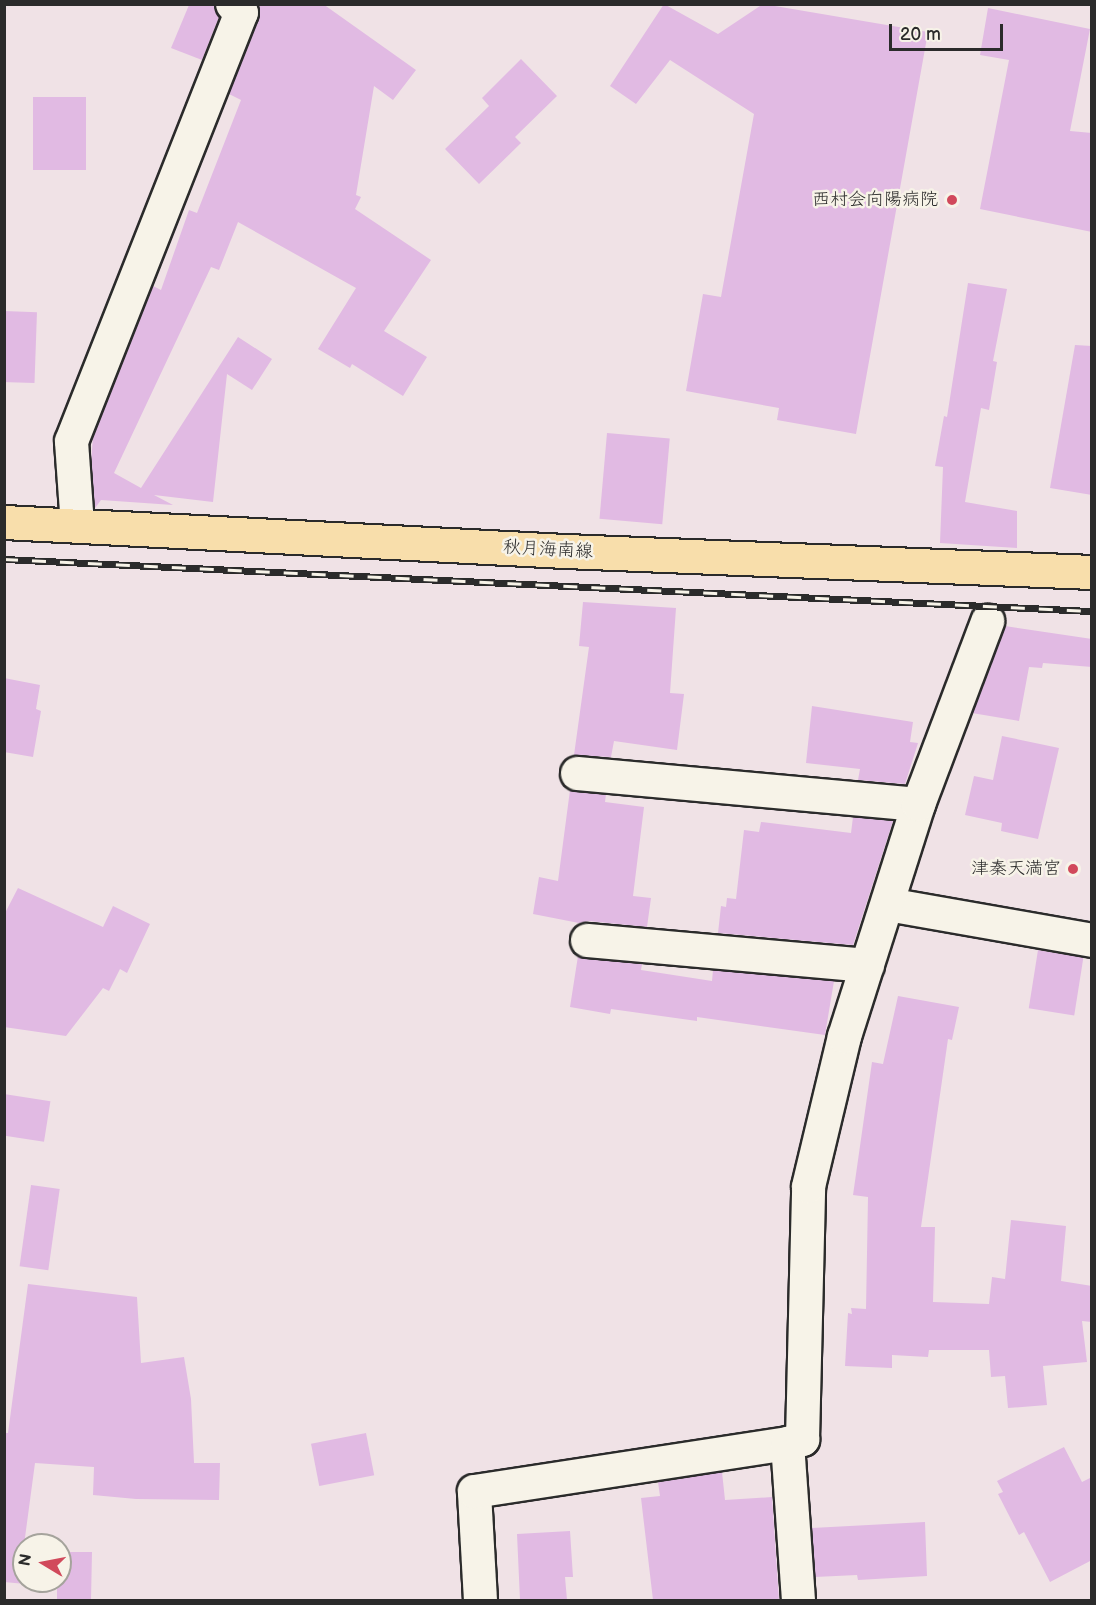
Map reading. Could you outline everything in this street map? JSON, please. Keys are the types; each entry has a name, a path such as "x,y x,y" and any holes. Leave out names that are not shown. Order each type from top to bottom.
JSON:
{"main road":[{"name":"秋月海南線","path":"4,522 577,551 1092,572"}],"street":[{"path":"77,525 71,441 241,12 232,4"},
{"path":"480,1600 474,1491 802,1439 808,1186 844,1036 918,804 987,621"},
{"path":"577,773 918,804"},
{"path":"888,903 1092,940"},
{"path":"587,940 867,965"},
{"path":"787,1443 798,1600"}],"building":[{"path":"214,4 219,17 202,60 171,48 189,5"},
{"path":"257,4 323,4 416,70 393,100 374,86 356,195 361,197 355,209 431,260 384,331 427,357 403,396 352,364 350,368 318,349 356,288 238,222 219,270 211,267 114,473 141,488 238,337 272,359 252,390 227,374 213,502 154,495 173,505 101,500 95,508 91,463 93,437 153,286 161,290 189,210 197,213 241,100 229,94 258,19"},
{"path":"664,4 718,34 763,4 928,32 856,434 777,420 779,408 686,391 703,294 721,297 754,114 670,60 636,104 610,86"},
{"path":"988,8 1090,29 1070,131 1092,133 1092,232 980,209 1009,60 980,55"},
{"path":"521,59 557,96 515,137 521,143 479,184 445,149 489,106 482,98"},
{"path":"33,97 86,97 86,170 33,170"},
{"path":"968,283 1007,289 993,361 997,362 989,410 981,408 965,502 1017,511 1017,548 940,543 943,467 935,466 944,416 947,417"},
{"path":"4,311 37,312 35,383 4,382"},
{"path":"1075,345 1092,346 1092,495 1050,488"},
{"path":"607,433 670,438 662,524 600,519"},
{"path":"583,602 676,608 670,693 684,694 677,750 614,741 611,757 574,755 589,647 579,646"},
{"path":"1005,626 1092,639 1092,667 1043,663 1042,668 1029,667 1019,721 972,713"},
{"path":"4,678 40,685 36,709 41,711 33,757 4,752"},
{"path":"812,706 913,722 910,742 918,743 905,784 858,780 860,769 806,763"},
{"path":"1002,736 1059,748 1038,839 1001,831 1002,823 965,815 974,776 993,780"},
{"path":"570,790 606,794 605,802 644,807 633,896 651,898 647,927 589,921 579,923 533,914 539,877 558,881"},
{"path":"853,817 893,821 853,945 718,933 721,906 726,907 727,898 736,899 744,830 759,832 761,822 851,833"},
{"path":"18,888 103,927 113,906 150,924 127,973 120,969 109,991 103,988 66,1036 4,1027 4,915"},
{"path":"1038,950 1083,957 1074,1015 1029,1008"},
{"path":"578,956 642,964 641,970 712,981 713,970 834,981 825,1035 697,1017 697,1021 611,1009 610,1014 570,1007"},
{"path":"898,996 959,1007 952,1040 948,1039 921,1227 935,1227 933,1302 989,1304 992,1277 1005,1279 1011,1220 1066,1226 1061,1281 1092,1286 1092,1322 1082,1321 1087,1362 1043,1366 1047,1405 1008,1408 1005,1376 991,1377 989,1350 929,1350 928,1357 892,1355 892,1368 845,1366 848,1313 852,1314 851,1308 866,1309 868,1197 853,1195 872,1062 883,1064"},
{"path":"4,1094 50,1101 44,1142 4,1136"},
{"path":"31,1185 60,1189 48,1270 20,1266"},
{"path":"28,1284 137,1297 141,1363 184,1357 191,1399 194,1463 220,1463 219,1500 136,1499 93,1495 94,1467 35,1463 26,1533 12,1533 12,1583 4,1582 4,1433 8,1433"},
{"path":"366,1433 374,1475 319,1486 311,1444"},
{"path":"1064,1447 1082,1482 1092,1477 1092,1560 1050,1582 1024,1532 1019,1535 998,1494 1003,1492 997,1481"},
{"path":"722,1472 725,1500 772,1497 779,1600 653,1600 641,1498 660,1496 658,1482"},
{"path":"925,1522 927,1576 858,1580 857,1575 815,1577 812,1528"},
{"path":"570,1531 573,1577 565,1577 567,1600 520,1600 517,1534"},
{"path":"72,1552 92,1552 91,1600 57,1600 57,1593 72,1593"}],"railway":[{"path":"4,559 1092,611"}],"place":[{"name":"西村会向陽病院","path":"952,200"},
{"name":"津秦天満宮","path":"1073,869"}]}
